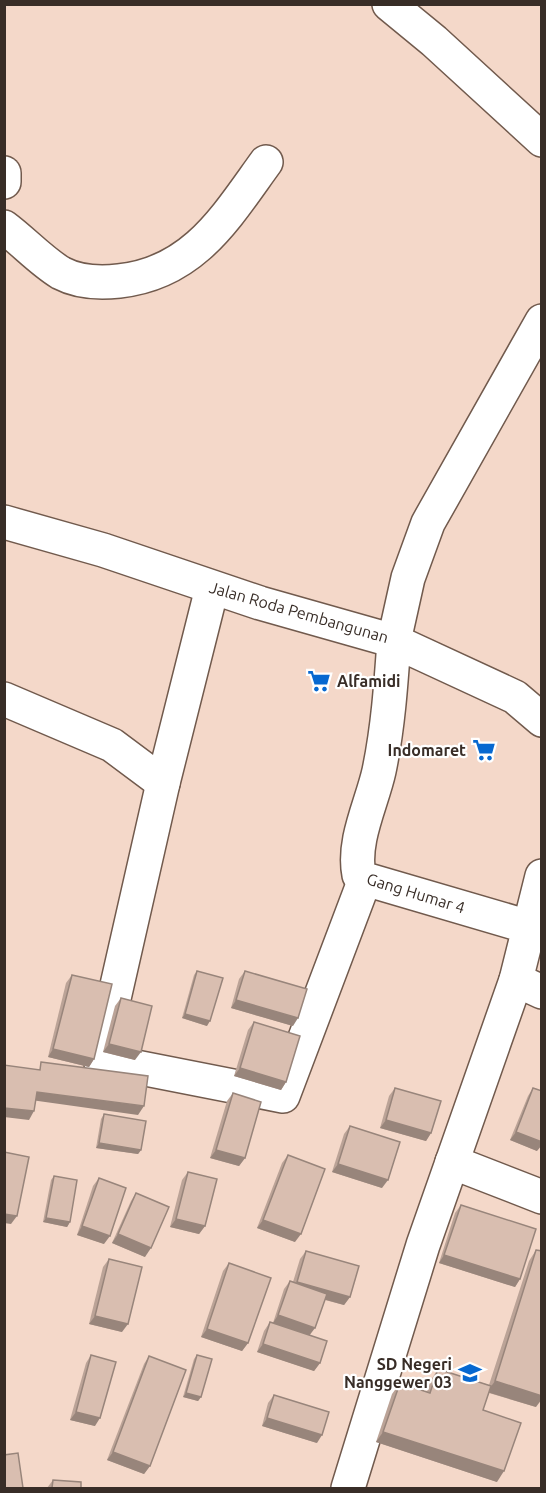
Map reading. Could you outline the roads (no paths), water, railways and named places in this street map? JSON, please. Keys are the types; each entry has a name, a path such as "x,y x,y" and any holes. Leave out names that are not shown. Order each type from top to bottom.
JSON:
{"street":[{"path":"389,4 434,41 542,140"},
{"path":"4,227 61,273 80,280 107,282 136,279 188,256 217,230 266,162"},
{"path":"4,173 4,182"},
{"name":"Jalan Roda Pembangunan","path":"4,522 103,550 212,588 394,641 408,578 428,523 538,335"},
{"path":"212,588 163,783 100,1060 283,1096 366,879"},
{"path":"394,641 515,697 542,720"},
{"name":"Gang Humar 4","path":"394,641 387,725 379,771 357,852 359,874 366,879 529,927"},
{"path":"4,699 112,745 163,783"},
{"path":"348,1488 420,1256 452,1162 529,986 529,927 542,876"},
{"path":"452,1162 542,1197"}],"place":[{"name":"Alfamidi","path":"319,681"},
{"name":"Indomaret","path":"484,750"},
{"name":"SD Negeri Nanggewer 03","path":"470,1373"}]}
